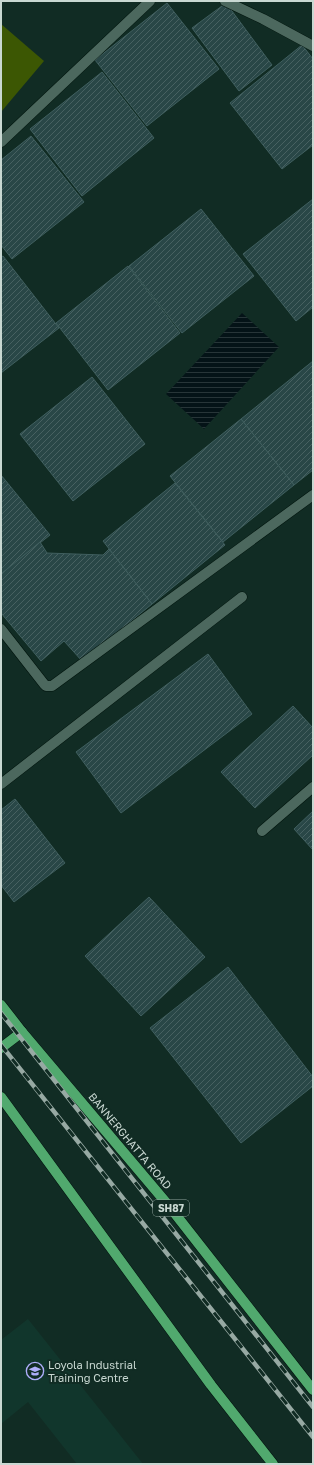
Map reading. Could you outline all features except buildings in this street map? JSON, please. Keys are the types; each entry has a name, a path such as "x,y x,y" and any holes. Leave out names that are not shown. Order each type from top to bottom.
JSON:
{"main road":[{"name":"BANNERGHATTA ROAD","path":"1,1005 22,1032 169,1206 313,1390"},
{"path":"1,1048 22,1032"},
{"path":"1,1097 211,1385 273,1464"}],"street":[{"path":"1,142 150,1"},
{"path":"225,1 263,19 313,46"},
{"path":"1,629 44,684 46,686 52,686 313,495"},
{"path":"1,784 242,597"},
{"path":"262,831 313,787"}],"shaded area":[{"path":"242,313 279,347 204,429 166,394"},
{"name":"Loyola Industrial Training Centre","path":"28,1319 143,1464 77,1464 28,1402 1,1424 1,1340"}],"green space":[{"path":"1,24 44,61 1,112"}],"railway":[{"path":"1,1013 313,1407"},
{"path":"1,1045 313,1437"}],"place":[{"name":"Loyola Industrial Training Centre","path":"35,1371"}]}
